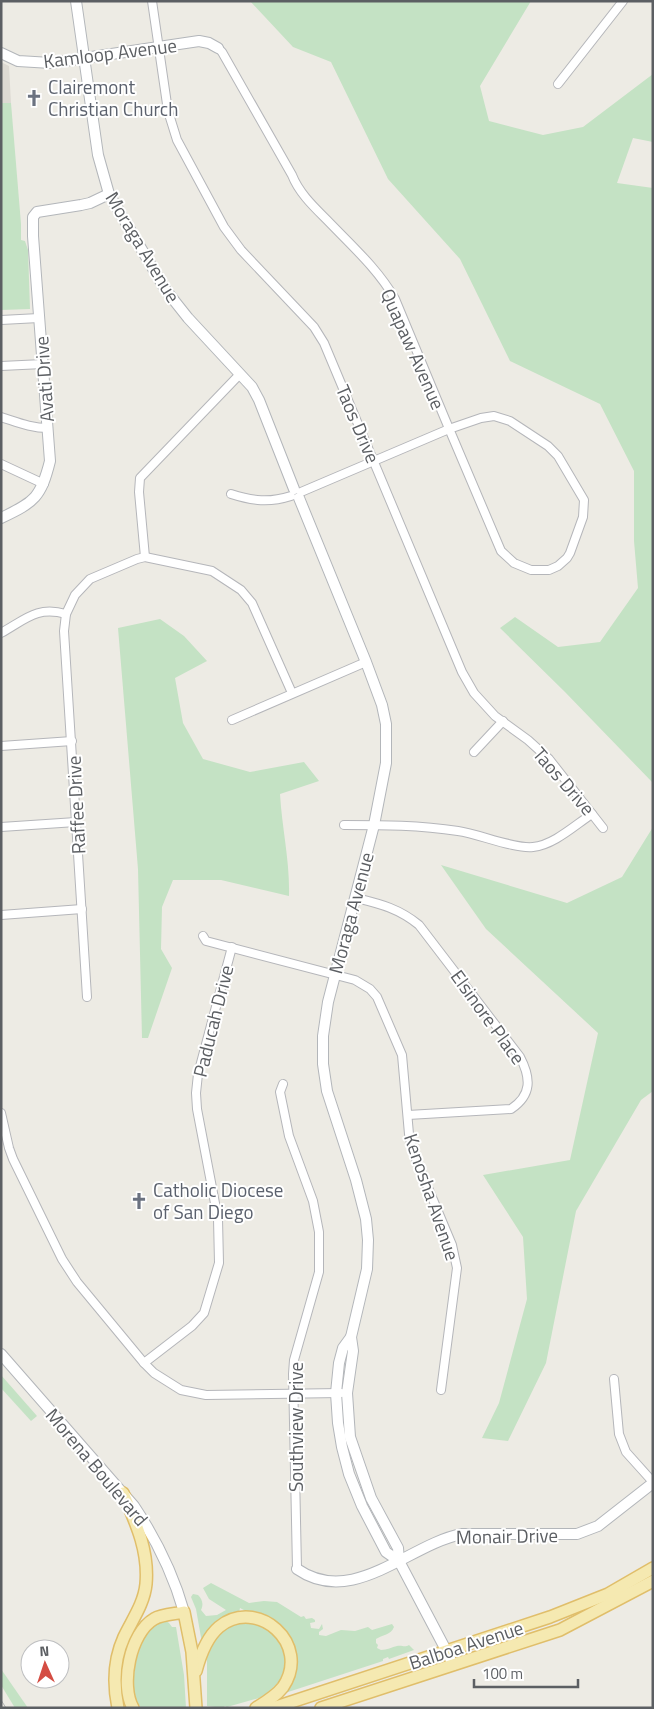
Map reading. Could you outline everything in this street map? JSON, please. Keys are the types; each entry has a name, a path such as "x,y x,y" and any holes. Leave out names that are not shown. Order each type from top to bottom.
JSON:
{"main road":[{"name":"Moraga Avenue","path":"76,1 98,155 109,194 165,289 188,318 252,387 259,400 382,705 386,724 386,763 374,825 328,1002 323,1036 323,1064 327,1091 356,1180 366,1219 368,1240 367,1269 351,1337 343,1348 339,1363 341,1393 350,1437 371,1498 398,1548 398,1561 453,1665"},
{"name":"Kamloop Avenue","path":"1,53 18,61 51,63 199,41 209,43 218,48"},
{"name":"Avati Drive","path":"1,518 23,508 36,497 44,484 50,461 33,217 37,212 90,203 109,194"},
{"name":"Morena Boulevard","path":"1,1354 123,1493 142,1517 157,1543 171,1572 184,1612 190,1638 196,1707"},
{"name":"Monair Drive","path":"297,1569 303,1573 326,1580 343,1582 373,1574 448,1537 462,1534 577,1534 598,1526 653,1482"},
{"path":"118,1708 114,1683 116,1661 124,1637 138,1613 146,1586 146,1554 139,1529 123,1493"},
{"name":"Balboa Avenue","path":"273,1708 538,1622 608,1594 653,1568"},
{"name":"Balboa Avenue","path":"321,1708 560,1630 653,1582"},
{"path":"133,1708 128,1696 127,1676 132,1652 138,1637 154,1619 184,1612"},
{"path":"194,1675 201,1654 218,1628 228,1621 236,1619 257,1619 266,1622 273,1626 286,1640 291,1664 288,1676 282,1687 270,1699 256,1708"}],"street":[{"name":"Taos Drive","path":"152,1 168,111 177,140 230,235 241,250 314,327 324,343 462,672 474,693 495,716 528,740 549,759 603,828"},
{"path":"558,84 623,1"},
{"name":"Quapaw Avenue","path":"218,48 295,184 308,201 367,261 388,287 501,551 514,563 531,570 549,570 558,566 570,553 583,517 584,500 558,456 548,446 510,421 494,416 481,418 449,429"},
{"path":"1,320 40,318"},
{"path":"1,366 43,364"},
{"path":"145,556 139,492 140,478 240,374"},
{"path":"1,417 24,425 48,428"},
{"path":"231,494 263,502 278,500 449,429"},
{"path":"1,464 44,484"},
{"path":"1,633 40,611 52,610 66,614 75,595 90,579 145,556 212,571 241,590 252,603 292,693"},
{"name":"Raffee Drive","path":"66,614 64,631 87,998"},
{"path":"232,720 366,662"},
{"path":"474,752 503,722"},
{"path":"1,746 72,741"},
{"path":"344,825 408,824 460,831 522,847 533,847 551,842 592,814"},
{"path":"1,827 76,822"},
{"name":"Elsinore Place","path":"356,898 392,908 418,925 520,1057 528,1077 526,1094 520,1103 510,1109 408,1115"},
{"path":"1,915 82,909"},
{"name":"Kenosha Avenue","path":"203,936 206,940 355,980 370,989 377,996 402,1056 409,1134 413,1152 452,1245 457,1268 442,1390"},
{"name":"Paducah Drive","path":"144,1363 192,1326 204,1313 219,1263 218,1219 197,1109 196,1094 198,1074 232,947"},
{"name":"Southview Drive","path":"283,1084 280,1092 289,1136 313,1201 319,1232 319,1272 294,1360 293,1374 297,1569"},
{"path":"1,1113 13,1159 62,1259 77,1282 154,1373 181,1390 206,1395 341,1393"},
{"path":"614,1379 619,1434 626,1452 653,1482"}],"shaded area":[{"path":"1,62 9,66 11,103 1,103"}],"green space":[{"path":"250,1 531,1 480,86 489,121 543,135 583,127 653,74 653,142 633,138 617,183 653,188 653,783 500,628 515,617 558,647 600,642 638,588 634,541 634,471 600,404 510,361 460,259 388,179 331,62 293,47"},
{"path":"1,103 11,103 21,240 25,241 28,250 30,309 1,310"},
{"path":"160,619 184,636 207,661 175,678 183,723 203,759 250,772 304,762 319,781 280,794 289,896 221,880 173,880 162,907 161,949 172,968 148,1038 142,1038 138,869 118,628"},
{"path":"653,827 653,1091 641,1100 576,1211 546,1363 508,1441 482,1438 499,1403 527,1299 523,1237 483,1175 570,1160 598,1033 486,929 441,865 567,903 622,877"},
{"path":"1,1375 37,1416 31,1421 1,1388"},
{"path":"211,1583 249,1603 277,1602 301,1617 304,1616 306,1619 312,1618 315,1622 310,1623 311,1628 319,1629 322,1624 323,1629 319,1632 319,1635 326,1636 341,1630 355,1631 368,1627 372,1630 392,1624 394,1627 391,1632 376,1639 377,1648 383,1650 409,1645 414,1650 389,1659 388,1657 383,1659 383,1661 282,1694 293,1664 272,1619 240,1608 239,1613 222,1617 223,1620 202,1643 196,1609 191,1597 193,1594 201,1598 201,1610 206,1616 217,1615 226,1610 209,1599 203,1588"},
{"path":"166,1621 172,1627 176,1627 184,1675 186,1708 141,1708 132,1690 134,1665 140,1645 149,1630 156,1624"},
{"path":"254,1621 275,1632 285,1651 285,1668 279,1682 259,1698 223,1708 207,1706 207,1658 208,1652 210,1652 209,1649 222,1631 232,1625"},
{"path":"1,1669 28,1708 15,1708 1,1685"}],"tram line":[{"path":"1,1700 6,1708"}],"place":[{"name":"Clairemont Christian Church","path":"34,98"},
{"name":"Catholic Diocese of San Diego","path":"139,1201"}]}
